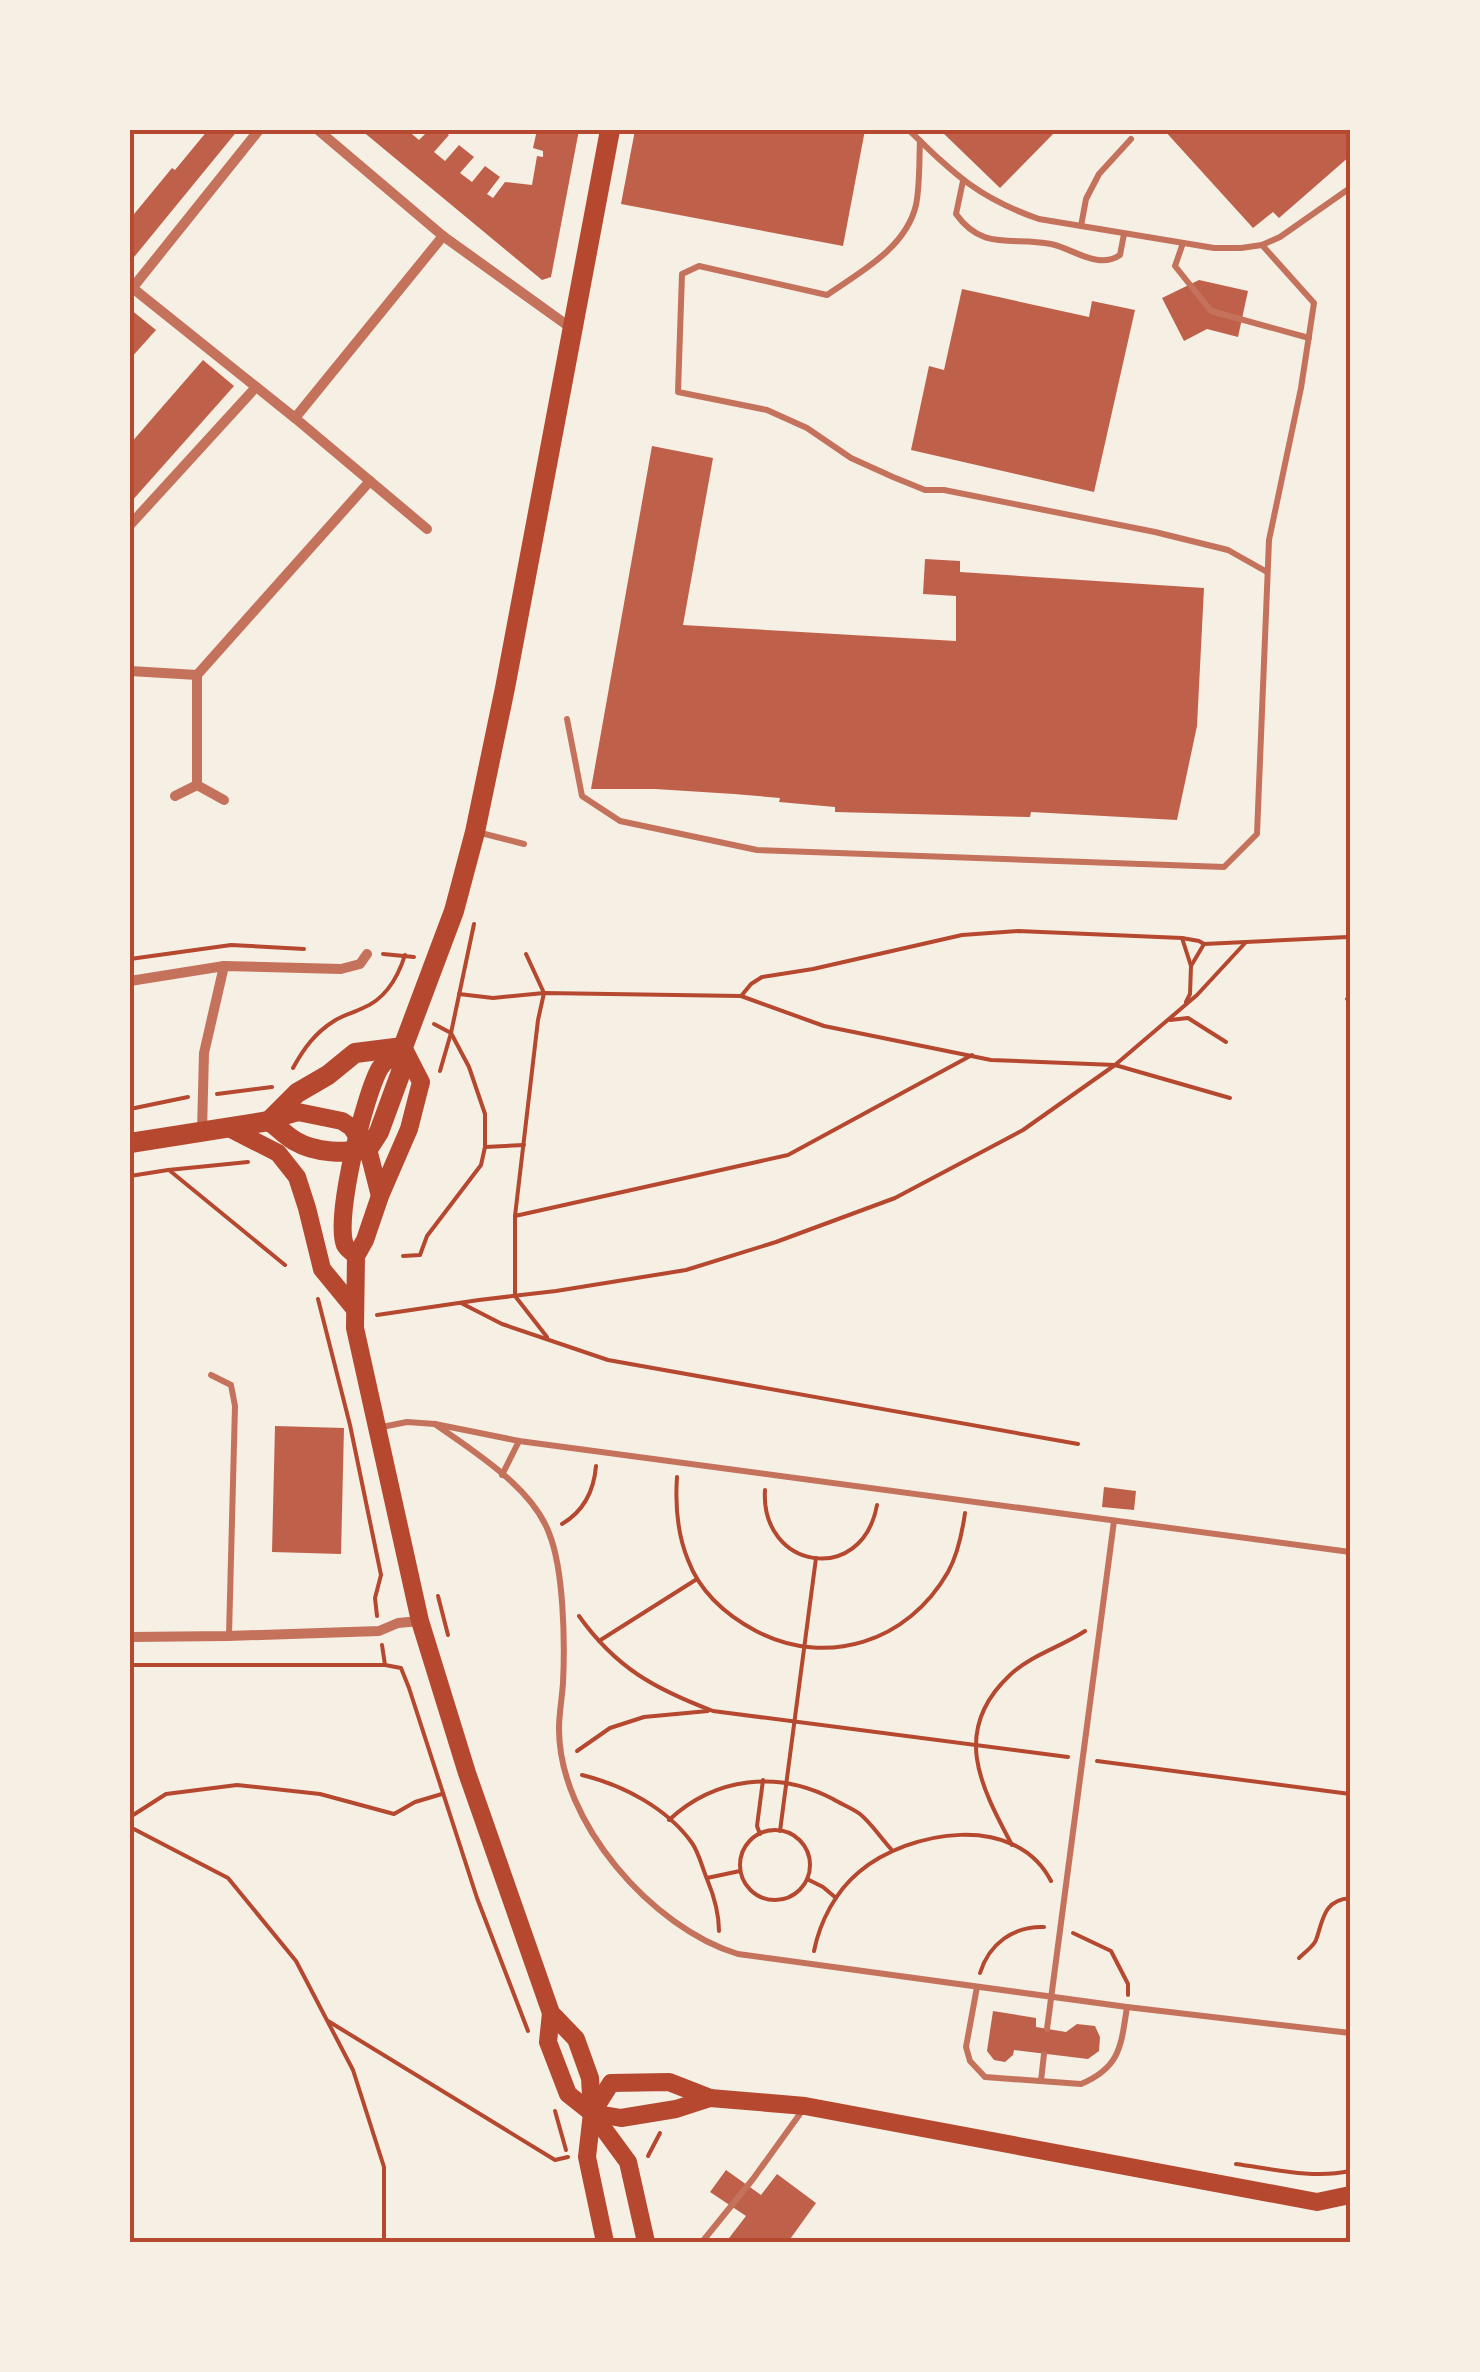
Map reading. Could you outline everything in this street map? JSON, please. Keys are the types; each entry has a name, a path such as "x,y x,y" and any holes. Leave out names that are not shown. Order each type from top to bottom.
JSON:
{"main road":[{"path":"270,1120 297,1142 327,1150 359,1145 379,1132 396,1088 403,1047 454,911 476,832 610,130"},
{"path":"270,1120 297,1093 355,1053 403,1047"},
{"path":"356,1256 409,1129 421,1082 403,1047"},
{"path":"130,1143 229,1128 298,1112 342,1122 359,1145 380,1196"},
{"path":"229,1128 278,1153 296,1178 322,1270 363,1312"},
{"path":"359,1145 347,1181 345,1244 356,1256 363,1312 355,1328 376,1428 420,1620 467,1773 552,2013 576,2039 590,2078 592,2112 587,2157 605,2242"},
{"path":"552,2013 548,2042 568,2094 592,2112 628,2162 646,2242"},
{"path":"592,2112 612,2083 669,2082 710,2098 806,2106 1317,2202 1350,2195"},
{"path":"592,2112 620,2118 676,2109 710,2098"}],"street":[{"path":"259,130 131,288 427,529"},
{"path":"318,130 444,236 572,328"},
{"path":"295,418 444,236"},
{"path":"130,525 256,387"},
{"path":"197,785 198,675 370,481"},
{"path":"130,671 198,675"},
{"path":"175,796 197,785"},
{"path":"197,785 224,800"},
{"path":"130,981 224,966 342,970 360,964 367,954"},
{"path":"202,1131 204,1053 224,966"},
{"path":"130,1637 380,1631 420,1620"}],"lane":[{"path":"909,130 963,182 1012,210 1039,219 1214,248 1262,245 1280,237 1350,188"},
{"path":"1082,226 1086,199 1100,174 1131,140"},
{"path":"920,141 916,204 907,231 876,260 827,295 699,266 682,274 678,392 766,410 820,435 851,458 925,490 944,490 1192,541 1228,550 1268,572"},
{"path":"963,182 956,214 966,229 998,242 1052,244 1111,261 1120,255 1124,234"},
{"path":"1183,243 1175,266 1211,312 1309,338"},
{"path":"567,720 582,796 620,821 757,850 1224,866 1256,834 1269,540 1314,304 1262,245"},
{"path":"476,832 524,844"},
{"path":"211,1375 231,1385 236,1406 228,1636"},
{"path":"376,1428 407,1422 434,1424 597,1452 1350,1552"},
{"path":"434,1424 502,1474 532,1504 549,1532 560,1582 563,1679 559,1732 566,1772 579,1810 608,1858 646,1901 716,1948 811,1966 1350,2033"},
{"path":"502,1474 519,1441"},
{"path":"1047,2029 1114,1521"},
{"path":"977,1987 966,2047 970,2062 985,2077 1081,2084 1110,2067 1120,2048 1127,2007"},
{"path":"1040,2080 1044,2054"},
{"path":"702,2242 806,2106"}],"path":[{"path":"741,996 762,977 962,934 1018,930 1182,938 1204,944 1349,937 1350,920"},
{"path":"435,1085 452,1033 474,921"},
{"path":"1182,938 1191,966 1190,994 1184,1006"},
{"path":"363,1312 515,1296 686,1270 895,1198 1023,1130 1115,1065 1170,1020 1246,942"},
{"path":"1191,966 1204,944"},
{"path":"291,1073 320,1031 383,995 401,967 404,954"},
{"path":"526,954 544,994 516,1216 515,1296 550,1341"},
{"path":"459,994 493,998 544,994 741,996 824,1026 991,1060 1115,1065 1230,1098"},
{"path":"1170,1020 1188,1018 1226,1042"},
{"path":"403,1256 420,1255 427,1236 481,1165 485,1147 485,1114 452,1033"},
{"path":"516,1216 788,1155 972,1055"},
{"path":"130,1109 202,1094 276,1086"},
{"path":"485,1147 524,1145"},
{"path":"130,1176 252,1162"},
{"path":"168,1170 285,1265"},
{"path":"316,1292 350,1425 381,1576 375,1598"},
{"path":"460,1302 502,1324 608,1360 1078,1444"},
{"path":"549,1532 575,1516 594,1486 597,1452"},
{"path":"678,1462 675,1510 688,1562 697,1579 712,1599 738,1621 769,1638 802,1648 856,1645 885,1634 912,1616 950,1570 961,1542 967,1502"},
{"path":"767,1475 766,1515 778,1538 802,1555 816,1558 832,1559 865,1538 875,1515 879,1490"},
{"path":"780,1831 816,1558"},
{"path":"599,1641 697,1579"},
{"path":"560,1582 581,1618 629,1671 674,1696 713,1710 1350,1794"},
{"path":"437,1594 451,1647"},
{"path":"1012,1845 988,1799 974,1745 978,1723 1010,1675 1085,1630 1102,1609"},
{"path":"382,1651 385,1665"},
{"path":"130,1665 400,1668 492,1936"},
{"path":"713,1710 644,1717 610,1728 574,1753 566,1772 630,1792 651,1804 693,1844 718,1914 716,1948"},
{"path":"669,1820 705,1793 750,1780 787,1782 815,1790 861,1814 892,1850"},
{"path":"760,1834 763,1780"},
{"path":"130,1816 166,1794 237,1785 320,1794 394,1814 442,1794"},
{"path":"130,1827 228,1878 296,1960 353,2070 384,2167 384,2242"},
{"path":"780,1831 794,1836 807,1850 808,1879 802,1889 781,1900 764,1899 751,1891 740,1872 741,1856 748,1843 760,1834 780,1831"},
{"path":"811,1966 826,1915 858,1872 892,1850 940,1835 986,1836 1012,1845 1042,1864 1062,1904"},
{"path":"707,1878 740,1872"},
{"path":"808,1879 836,1898"},
{"path":"1299,1958 1315,1944 1321,1916 1341,1899 1350,1898"},
{"path":"328,2021 555,2160 568,2156"},
{"path":"645,2171 648,2154 663,2127"}],"building":[{"path":"208,130 238,130 130,262 130,219"},
{"path":"361,130 407,130 419,140 429,130 442,130 449,135 434,152 445,161 459,145 474,157 460,173 472,182 485,166 500,177 487,194 493,198 505,182 532,185 537,156 543,157 543,151 533,148 537,130 579,130 551,277 542,280"},
{"path":"635,130 865,130 843,246 621,204"},
{"path":"940,130 1057,130 1000,188"},
{"path":"1164,130 1350,130 1350,156 1279,218 1273,212 1253,228"},
{"path":"1199,280 1248,291 1238,337 1207,329 1184,341 1162,298"},
{"path":"962,289 1089,317 1092,301 1135,310 1094,492 911,450 929,366 944,370"},
{"path":"130,309 156,330 130,359"},
{"path":"203,360 234,386 130,503 130,444"},
{"path":"652,446 713,458 683,625 956,641 956,596 923,594 925,559 960,561 960,572 1204,588 1197,726 1177,820 1031,812 1030,817 835,812 835,807 779,802 780,798 655,789 591,789"},
{"path":"275,1426 344,1428 341,1554 272,1552"},
{"path":"1104,1487 1136,1491 1134,1510 1102,1507"},
{"path":"993,2011 1036,2018 1036,2027 1066,2032 1077,2024 1095,2026 1100,2037 1099,2051 1088,2059 1014,2050 1005,2062 994,2060 987,2051"},
{"path":"726,2170 761,2195 777,2174 816,2203 788,2242 726,2242 746,2216 710,2192"}]}
